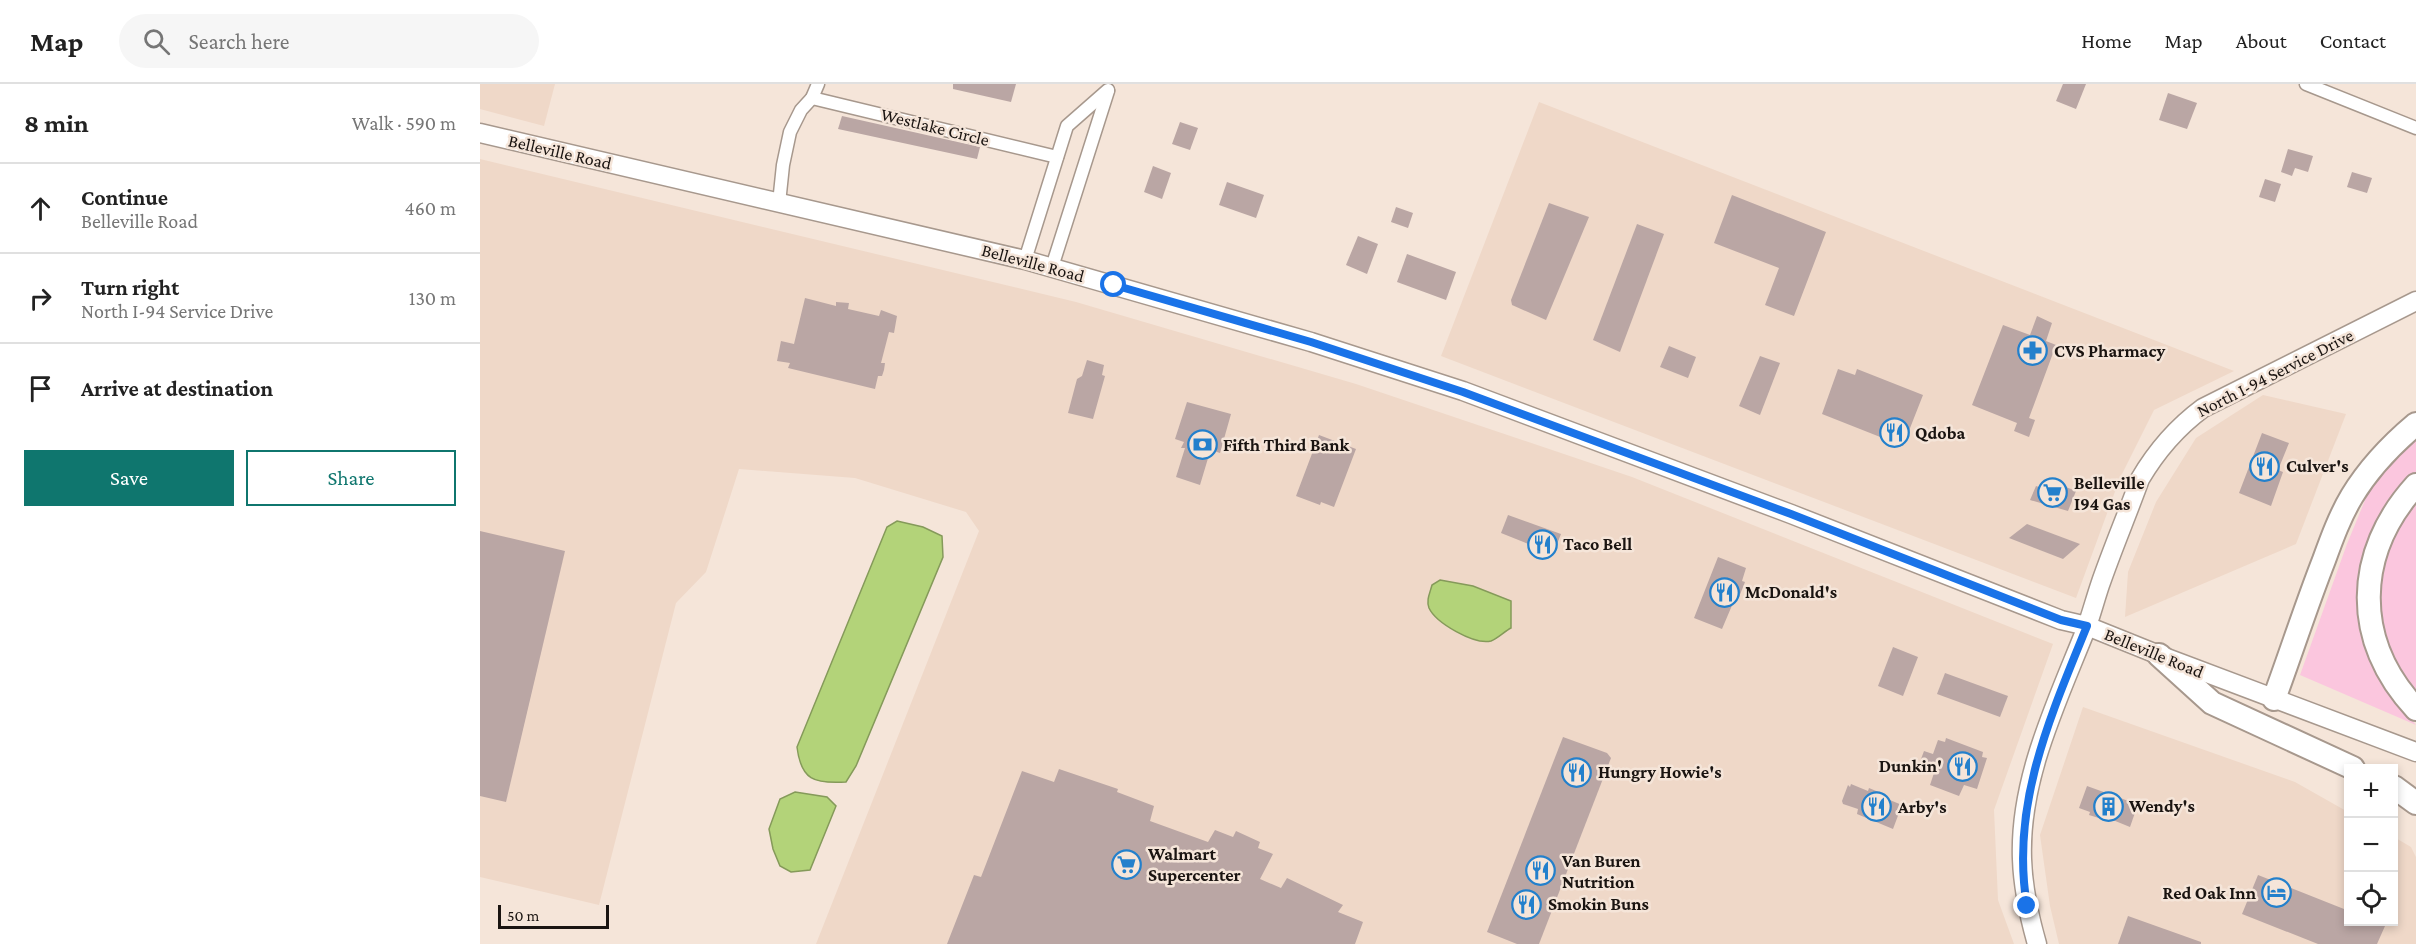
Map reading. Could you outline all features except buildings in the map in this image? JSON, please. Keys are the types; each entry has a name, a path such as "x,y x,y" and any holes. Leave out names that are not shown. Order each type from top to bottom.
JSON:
{"highway":[{"path":"2274,699 2314,585 2351,497 2391,445 2416,424"},
{"path":"2416,485 2398,505 2381,535 2372,565 2369,594 2372,626 2378,650 2399,691 2416,709"},
{"path":"2159,655 2212,703 2344,764"},
{"path":"2398,790 2416,802"}],"main road":[{"name":"Belleville Road","path":"480,133 1025,260 1311,342 1463,392 1791,514 2061,620 2087,626 2416,752"},
{"name":"North I-94 Service Drive","path":"2037,944 2024,885 2022,840 2026,804 2038,755 2140,479 2172,433 2203,408 2416,301"}],"street":[{"path":"779,203 783,165 790,132 801,110 812,98 818,84"},
{"path":"2306,84 2416,128"},
{"path":"1025,260 1067,126 1109,87"},
{"path":"1052,267 1109,87"},
{"name":"Westlake Circle","path":"812,98 1057,157"}],"shaded area":[{"path":"480,84 555,84 544,126 480,109"},
{"path":"1539,102 2234,371 2154,410 2120,478 2076,598 1441,356"},
{"path":"480,159 1076,302 1356,384 1632,477 2053,644 1994,810 1998,900 2014,944 816,944 979,531 966,512 855,478 739,469 706,572 676,603 599,905 480,877"},
{"path":"2263,395 2346,414 2296,544 2125,617 2128,572 2156,502 2196,438"},
{"path":"2416,436 2416,473 2404,484 2362,574 2410,718 2416,725 2300,675 2347,544 2368,493 2385,468"},
{"path":"2416,500 2416,695 2396,667 2384,632 2380,600 2384,567 2394,532"},
{"path":"897,521 923,527 942,536 943,557 856,766 846,782 817,781 811,778 802,767 797,747 887,527"},
{"path":"1440,580 1473,586 1511,601 1511,628 1491,641 1484,641 1475,640 1447,626 1433,614 1428,605 1432,585"},
{"path":"2083,707 2295,782 2344,810 2344,926 2398,926 2398,839 2411,847 2416,857 2416,944 2059,944 2050,906 2040,835"},
{"path":"795,792 827,797 836,806 810,870 791,872 780,866 773,849 769,829 780,799"}],"place":[{"name":"CVS Pharmacy","path":"2033,351"},
{"name":"Qdoba","path":"1894,433"},
{"name":"Fifth Third Bank","path":"1202,445"},
{"name":"Culver's","path":"2265,466"},
{"name":"Belleville I94 Gas","path":"2053,493"},
{"name":"Taco Bell","path":"1542,544"},
{"name":"McDonald's","path":"1724,592"},
{"name":"Dunkin'","path":"1963,766"},
{"name":"Hungry Howie's","path":"1577,772"},
{"name":"Wendy's","path":"2108,806"},
{"name":"Arby's","path":"1877,807"},
{"name":"Walmart Supercenter","path":"1127,864"},
{"name":"Van Buren Nutrition","path":"1541,871"},
{"name":"Red Oak Inn","path":"2277,893"},
{"name":"Smokin Buns","path":"1527,904"}],"route":[{"path":"1114,285 1311,342 1463,392 1791,514 2061,620 2087,626 2038,755 2027,800 2022,858 2027,906"}]}
